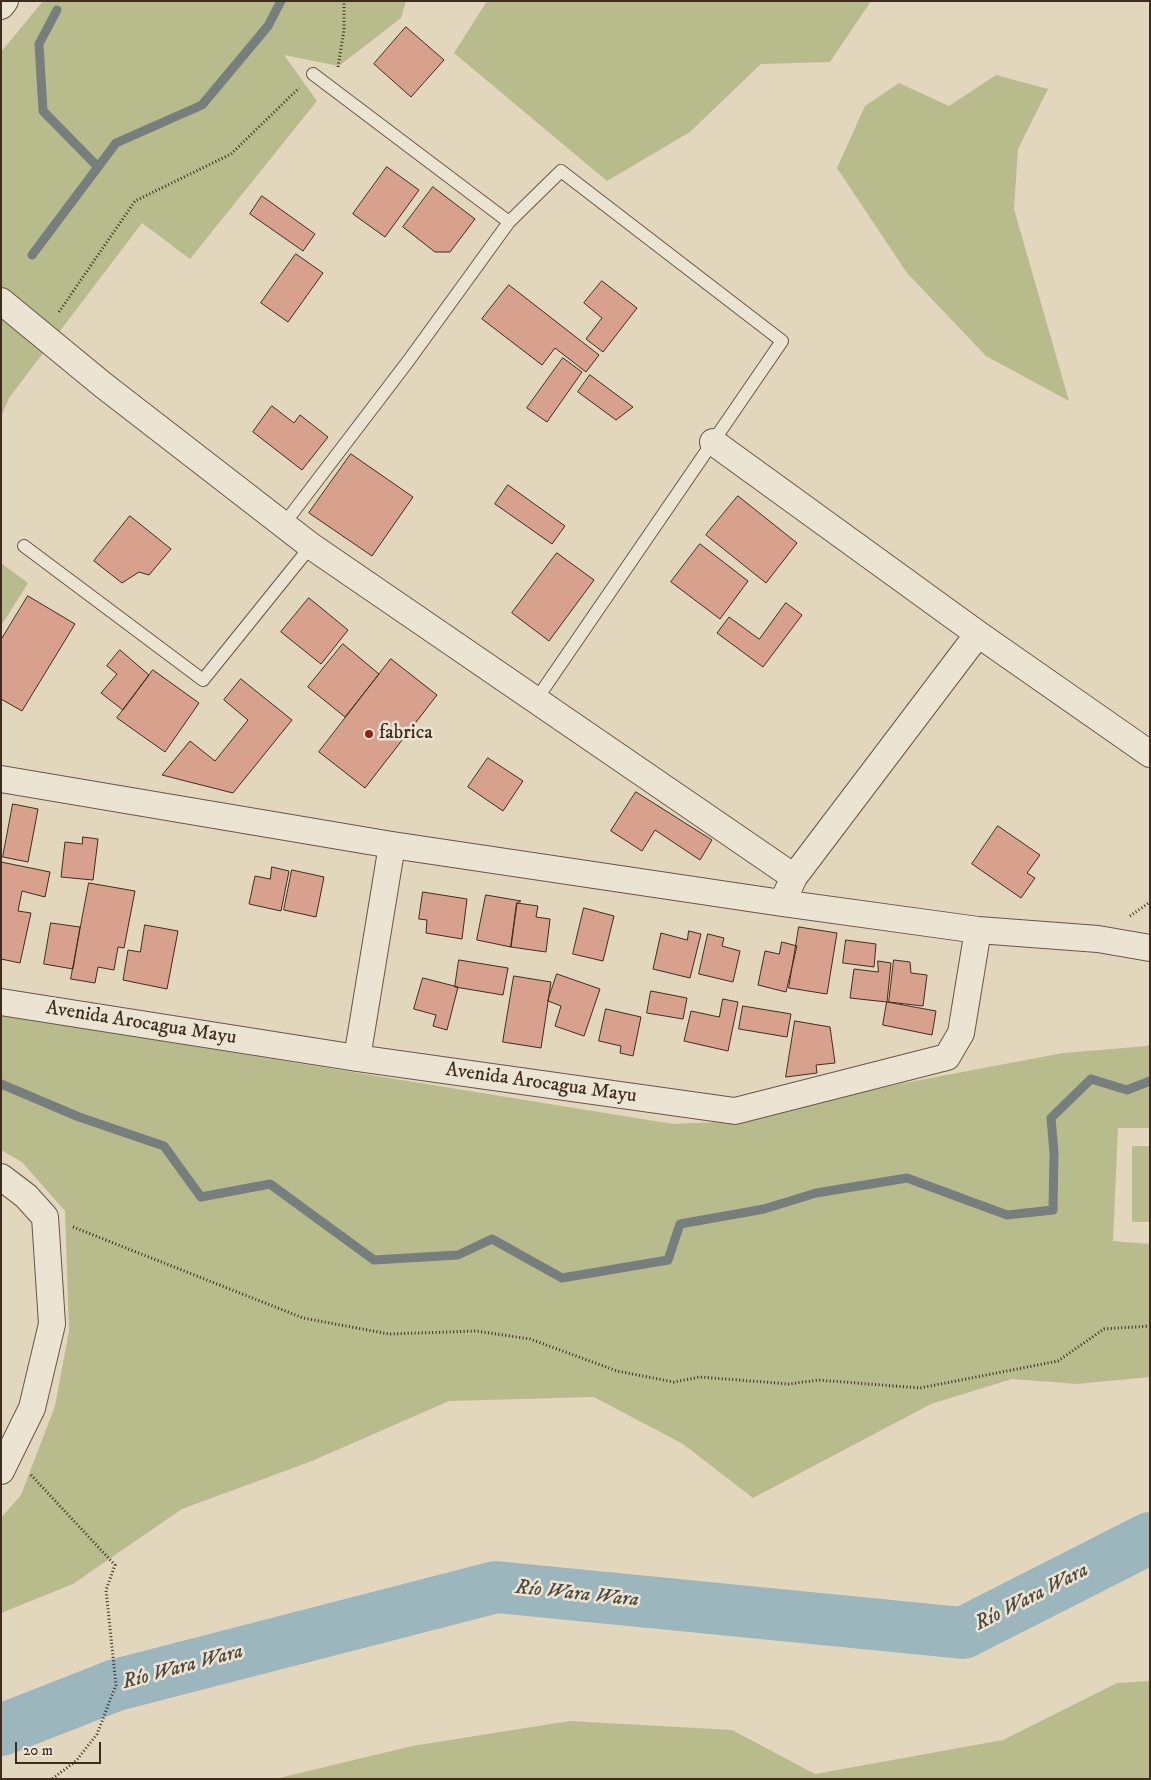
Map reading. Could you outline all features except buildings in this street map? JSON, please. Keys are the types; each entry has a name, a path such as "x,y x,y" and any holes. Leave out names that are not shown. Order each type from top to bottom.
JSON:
{"street":[{"path":"1,6 5,1"},
{"path":"1,302 103,385 311,546 794,877"},
{"path":"713,442 978,634 1150,754"},
{"path":"782,903 794,877 978,634"},
{"path":"1,779 392,845 782,903 978,930 1098,939 1150,948"},
{"path":"357,1058 392,845"},
{"name":"Avenida Arocagua Mayu","path":"1,1002 357,1058 735,1111 947,1057 961,1033 978,930"},
{"path":"1,1177 26,1196 45,1217 52,1324 32,1408 6,1462"}],"lane":[{"path":"313,74 509,222"},
{"path":"284,524 409,360 509,222 561,171 782,341 536,700"},
{"path":"24,546 203,680 311,546"}],"path":[{"path":"43,336 135,201 231,154 313,74 339,66 344,30 344,1"},
{"path":"45,1217 303,1318 389,1334 476,1331 530,1339 617,1371 674,1382 700,1377 789,1384 818,1380 920,1388 1058,1361 1104,1329 1150,1326"},
{"path":"6,1462 115,1565 106,1590 116,1685 97,1734 76,1761 52,1779"}],"green space":[{"path":"43,1 406,1 401,18 339,66 284,55 317,101 190,259 142,223 9,398 1,417 1,52"},
{"path":"487,1 871,1 830,62 761,64 690,132 607,181 454,53"},
{"path":"996,75 1048,89 1018,149 1014,209 1069,401 986,356 907,273 837,168 865,106 899,83 949,106"},
{"path":"1,563 28,583 1,626"},
{"path":"1,1015 673,1124 736,1121 904,1083 1063,1053 1147,1046 1150,1044 1150,1128 1118,1128 1113,1241 1150,1244 1150,1377 1077,1384 1012,1379 931,1404 753,1498 683,1444 594,1397 449,1401 312,1461 182,1509 73,1584 1,1613 1,1518 21,1495 55,1406 69,1331 65,1211 22,1162 1,1150"},
{"path":"1132,1146 1150,1146 1150,1222 1132,1222"},
{"path":"1150,1681 1150,1779 275,1779 412,1746 570,1721 732,1730 815,1774 1003,1740 1117,1683"}],"waterway":[{"path":"32,255 116,143 202,105 268,26 281,1"},
{"path":"57,10 39,44 43,111 98,167"},
{"path":"1,1084 79,1117 164,1146 201,1197 270,1184 374,1260 458,1255 492,1239 562,1278 668,1260 680,1224 764,1209 816,1193 907,1178 1007,1215 1053,1210 1054,1153 1051,1118 1091,1079 1127,1090 1150,1081"},
{"name":"Río Wara Wara","path":"1,1730 116,1685 496,1587 963,1633 1150,1538"}],"place":[{"name":"fabrica","path":"369,734"}]}
